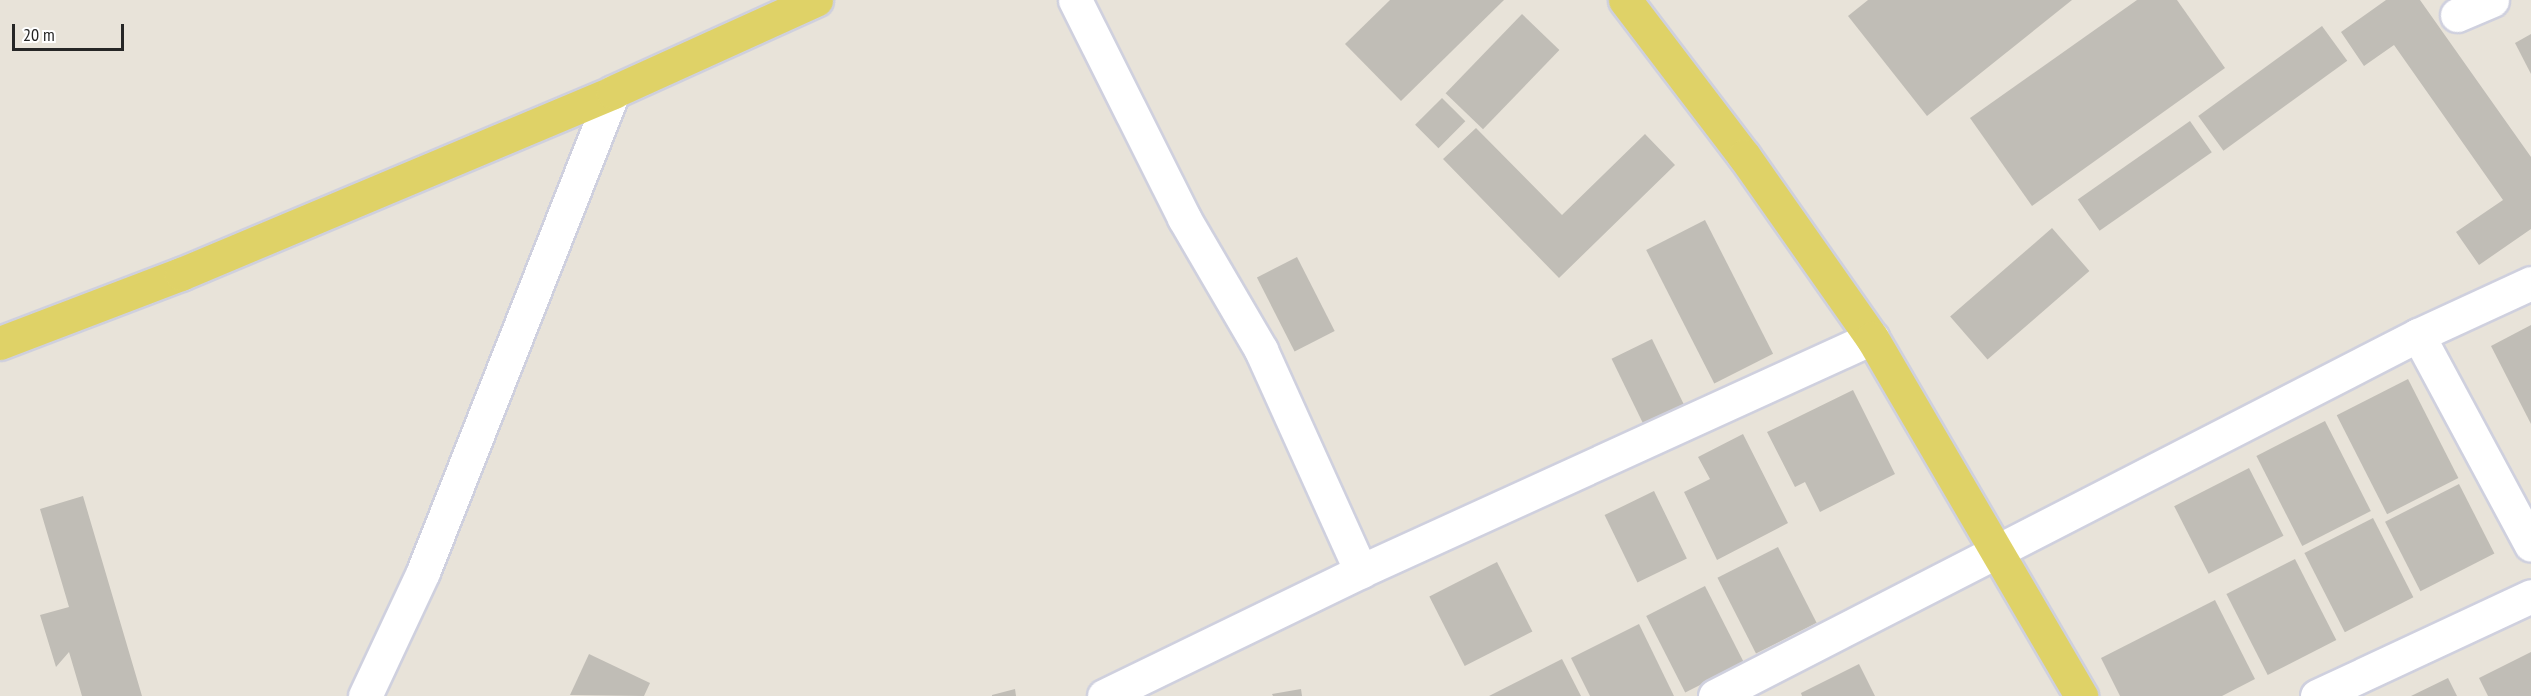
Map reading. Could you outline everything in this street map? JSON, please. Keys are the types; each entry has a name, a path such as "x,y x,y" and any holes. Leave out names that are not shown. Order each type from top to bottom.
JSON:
{"main road":[{"path":"0,343 181,274 613,92 816,0"},
{"path":"1625,0 1744,156 1872,338 2000,552 2081,696"}],"street":[{"path":"1075,0 1184,218 1261,350 1361,571"},
{"path":"2457,15 2492,0"},
{"path":"366,696 423,572 613,92"},
{"path":"1715,696 2000,552 2418,335 2531,283"},
{"path":"2418,335 2531,545"},
{"path":"1104,696 1361,571 1872,338"},
{"path":"2317,696 2531,596"}],"building":[{"path":"1390,0 1504,0 1401,101 1345,44"},
{"path":"1868,0 2072,0 1927,116 1848,16"},
{"path":"2137,0 2177,0 2225,68 2032,206 1970,118"},
{"path":"2386,0 2420,0 2531,157 2531,229 2479,265 2456,232 2503,200 2394,45 2364,66 2341,32"},
{"path":"1522,14 1559,50 1483,129 1446,93"},
{"path":"2322,26 2347,61 2223,151 2198,116"},
{"path":"2531,34 2531,74 2515,43"},
{"path":"1442,98 1465,121 1438,148 1415,125"},
{"path":"2190,121 2212,152 2100,231 2078,200"},
{"path":"1476,128 1562,215 1645,134 1675,165 1559,278 1443,159"},
{"path":"1705,220 1773,354 1714,384 1646,250"},
{"path":"2052,228 2089,271 1988,360 1950,317"},
{"path":"1297,257 1335,331 1295,351 1257,277"},
{"path":"2531,325 2531,424 2491,346"},
{"path":"1652,339 1685,406 1644,426 1612,359"},
{"path":"2408,379 2458,478 2387,514 2337,415"},
{"path":"1853,390 1895,474 1820,512 1805,482 1795,487 1767,432"},
{"path":"2325,421 2371,511 2302,546 2256,456"},
{"path":"1743,434 1788,523 1717,560 1684,492 1710,479 1698,457"},
{"path":"2249,468 2284,536 2209,574 2174,506"},
{"path":"2459,484 2494,553 2420,591 2385,522"},
{"path":"1654,491 1687,558 1637,583 1605,515"},
{"path":"83,496 142,696 82,696 69,652 56,667 40,615 69,607 40,509"},
{"path":"2373,518 2413,597 2345,632 2304,553"},
{"path":"1778,547 1817,623 1756,654 1717,578"},
{"path":"2295,559 2336,640 2268,675 2226,594"},
{"path":"1497,562 1532,631 1465,666 1429,597"},
{"path":"1705,586 1744,663 1685,693 1646,616"},
{"path":"2215,600 2255,679 2222,696 2120,696 2101,658"},
{"path":"1639,624 1674,696 1590,696 1571,658"},
{"path":"2531,652 2531,696 2488,696 2479,678"},
{"path":"589,654 650,683 644,696 570,695"},
{"path":"1562,659 1581,696 1489,696"},
{"path":"1859,664 1875,696 1802,696 1801,693"},
{"path":"2448,678 2457,696 2411,696"},
{"path":"1015,689 1016,696 992,696 992,695"},
{"path":"1301,689 1302,696 1273,696 1272,694"}]}
